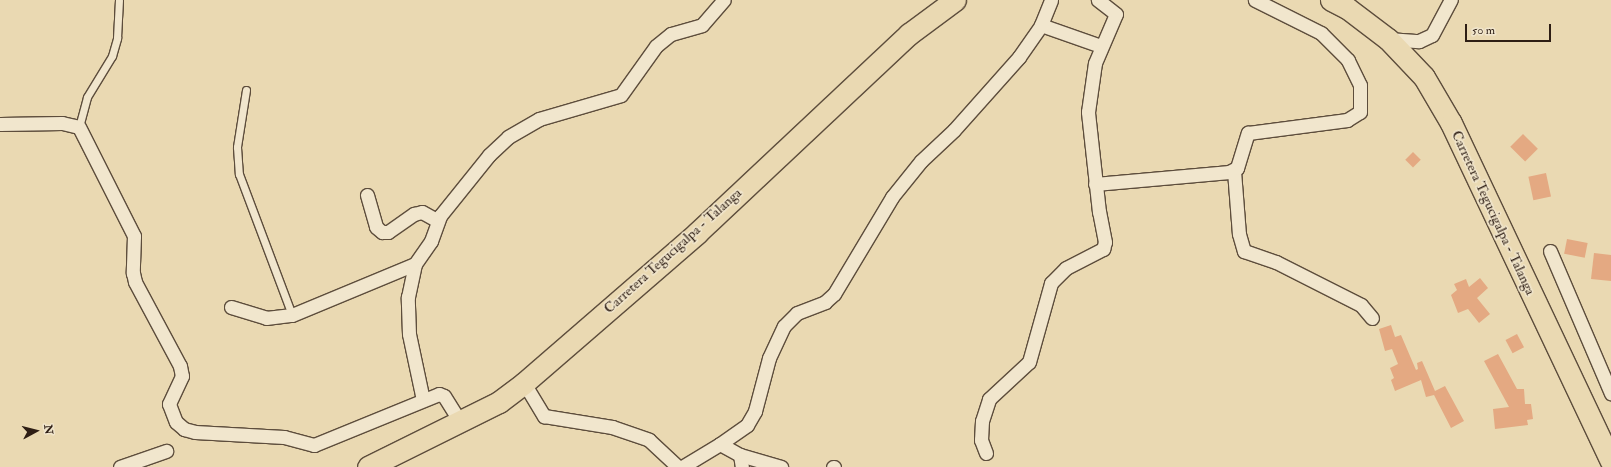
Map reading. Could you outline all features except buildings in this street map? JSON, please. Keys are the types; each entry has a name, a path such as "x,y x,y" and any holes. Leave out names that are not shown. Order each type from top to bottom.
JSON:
{"main road":[{"name":"Carretera Tegucigalpa - Talanga","path":"382,464 499,402 524,383 697,232 909,34 955,0"},
{"name":"Carretera Tegucigalpa - Talanga","path":"1331,0 1347,8 1388,39 1424,77 1451,123 1609,453"}],"street":[{"path":"231,307 266,318 292,315 414,264 427,249 438,221 489,155 508,137 539,119 621,95 656,46 671,34 702,25 724,0"},
{"path":"682,467 720,444 747,425 755,411 770,358 784,326 797,313 825,302 834,294 897,191 921,161 954,130 988,94 1041,25 1051,0"},
{"path":"986,453 981,440 982,421 989,399 1029,362 1051,283 1066,268 1103,249 1105,242 1095,184 1088,112 1095,63 1116,14 1098,0"},
{"path":"1255,0 1321,33 1348,60 1360,85 1362,99 1360,112 1347,120 1248,133 1234,171 1239,234 1244,250 1276,262 1361,305 1372,318"},
{"path":"1388,39 1420,41 1432,35 1451,0"},
{"path":"1041,25 1101,46"},
{"path":"0,124 62,123 79,128 134,236 133,273 135,282 180,366 182,376 169,404 176,422 184,429 195,432 284,437 314,445 435,395 444,396 460,422"},
{"path":"1095,184 1234,171"},
{"path":"368,195 376,227 382,232 388,232 414,214 422,212 438,221"},
{"path":"1550,251 1611,393"},
{"path":"414,264 407,316 423,400"},
{"path":"524,383 544,416 612,427 649,440 678,467"},
{"path":"720,444 741,461 781,467"},
{"path":"120,467 166,451"}],"lane":[{"path":"79,128 87,97 99,79 116,44 119,0"},
{"path":"246,90 237,147 239,174 292,315"}]}
